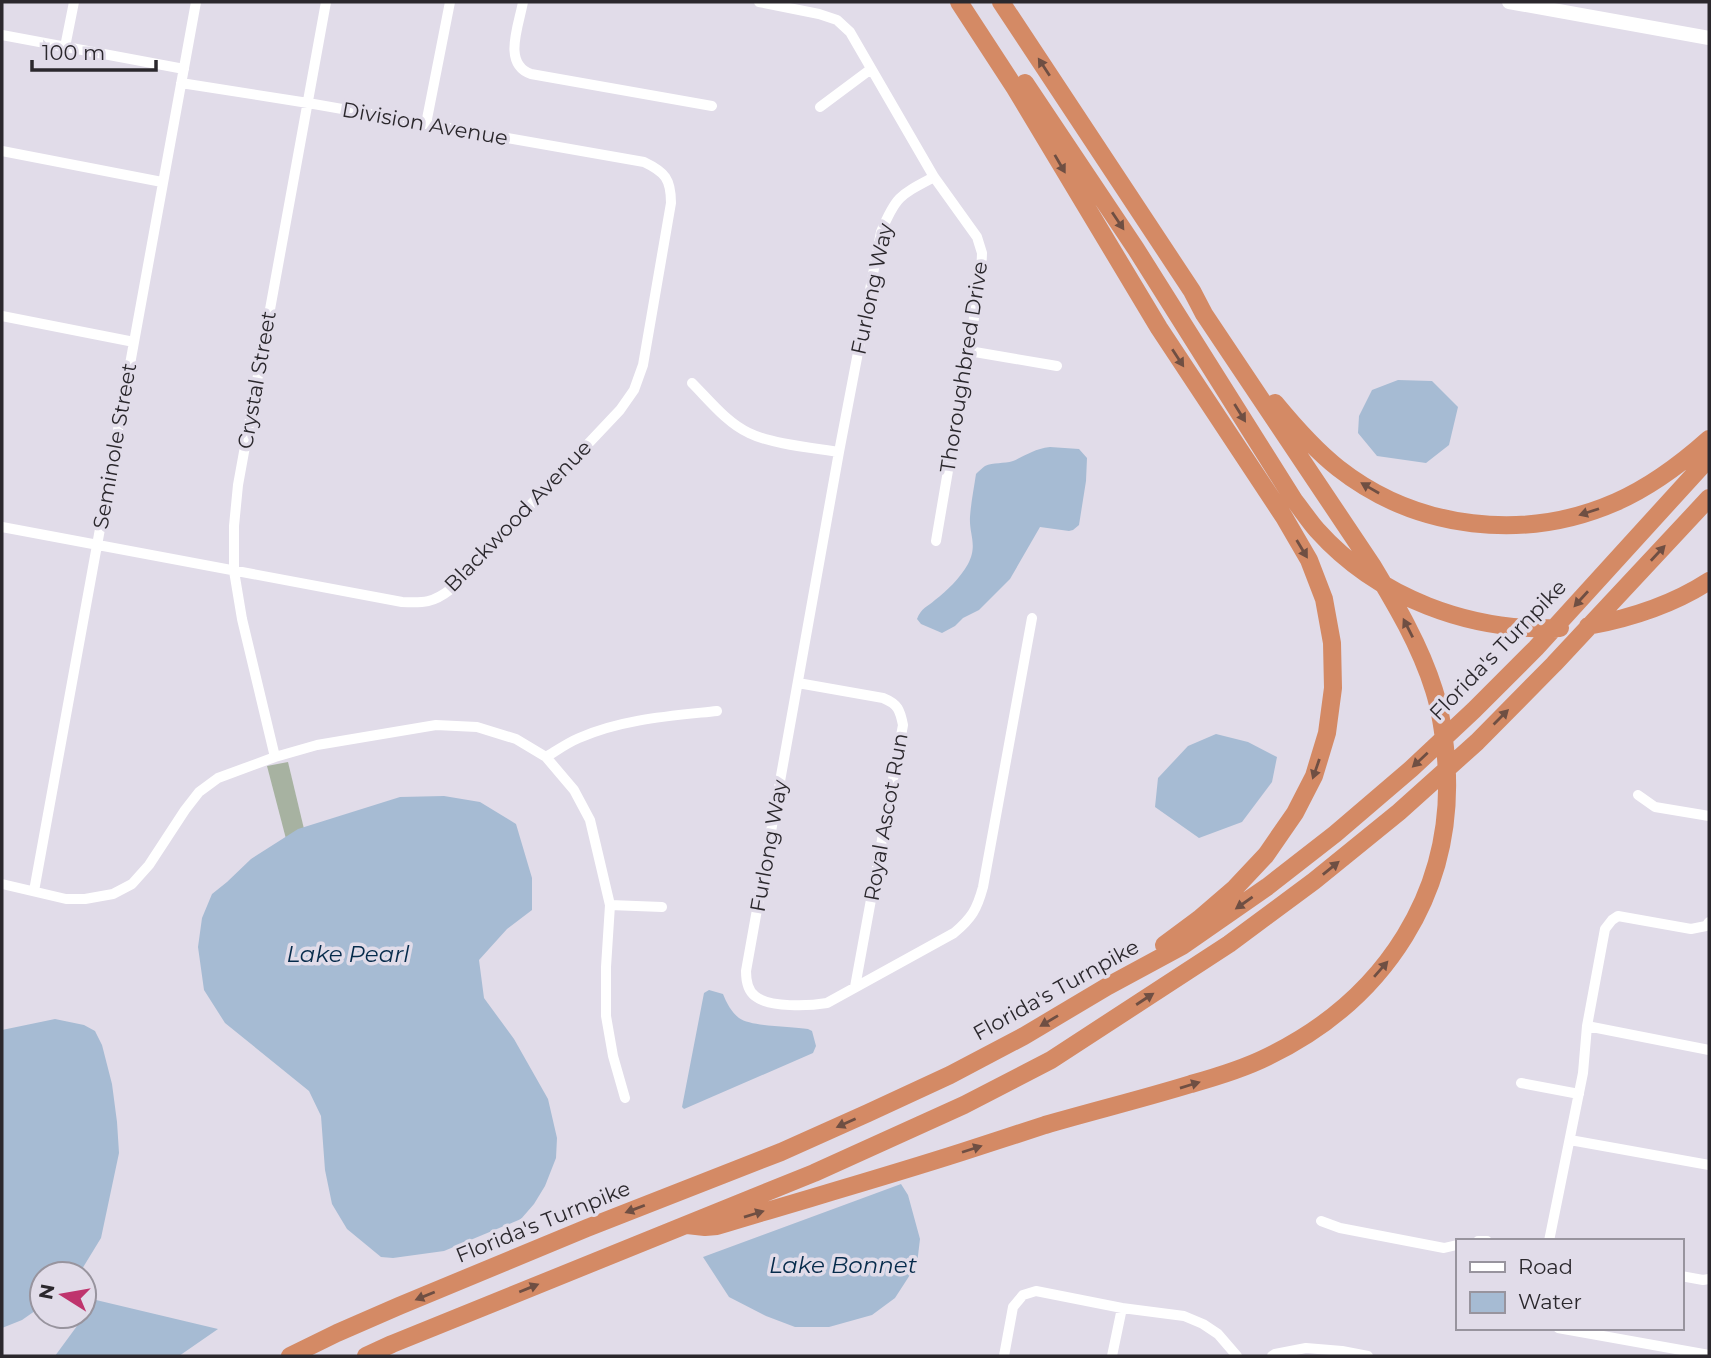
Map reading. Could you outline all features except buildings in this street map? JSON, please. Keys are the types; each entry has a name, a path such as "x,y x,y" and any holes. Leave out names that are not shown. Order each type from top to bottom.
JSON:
{"highway":[{"path":"959,2 1015,88 1159,328 1284,517 1309,560 1324,599 1332,643 1334,688 1327,733 1314,776 1295,813 1266,855 1235,888 1199,919 1108,986"},
{"path":"970,2 1136,249 1294,500 1317,530 1343,555 1396,592 1430,608 1505,627 1576,628 1617,621 1658,608 1709,581"},
{"path":"687,1225 717,1226 1223,1075 1265,1059 1331,1019 1362,992 1389,960 1411,926 1429,888 1440,851 1447,815 1448,777 1444,731 1435,691 1419,649 1398,608 1001,2"},
{"path":"1192,291 1208,306 1256,381 1307,438 1338,467 1367,488 1401,505 1435,517 1471,524 1510,526 1551,522 1585,513 1617,502 1646,486 1679,465 1709,439"},
{"name":"Florida's Turnpike","path":"290,1356 374,1317 587,1227 781,1152 950,1075 1182,946 1267,887 1335,834 1411,769 1536,648 1709,458"},
{"path":"366,1356 814,1173 964,1105 1051,1059 1229,944 1314,881 1399,812 1477,742 1709,498"}],"street":[{"path":"65,47 74,2"},
{"name":"Seminole Street","path":"34,891 197,2"},
{"name":"Crystal Street","path":"275,757 242,618 234,571 234,526 238,485 326,2"},
{"path":"426,124 450,2"},
{"path":"523,2 514,50 515,62 523,71 712,106"},
{"name":"Thoroughbred Drive","path":"759,2 793,4 837,20 850,32 934,177 977,237 982,253 981,277 936,541"},
{"path":"1514,2 1709,38"},
{"path":"2,35 184,69"},
{"path":"820,107 871,69"},
{"name":"Division Avenue","path":"181,83 643,162 657,168 666,176"},
{"path":"2,151 162,182"},
{"name":"Blackwood Avenue","path":"2,527 402,602 416,603 439,599 620,410 634,390 643,365 671,203 671,189 666,176"},
{"name":"Furlong Way","path":"934,177 904,193 891,207 881,232 746,971 747,984 754,996 766,1002 806,1006 827,1003 954,933 968,921 978,907 1032,618"},
{"path":"2,316 134,342"},
{"path":"968,351 1057,366"},
{"path":"692,383 731,421 748,433 764,439 839,452"},
{"name":"Royal Ascot Run","path":"798,683 883,698 893,702 900,712 903,725 855,987"},
{"path":"546,757 578,738 604,729 643,719 717,711"},
{"path":"2,884 66,899 113,894 132,884 149,865 199,792 218,778 317,745 436,725 477,727 516,739 546,757 574,789 590,820 610,905 606,1016 613,1056 625,1098"},
{"path":"1638,795 1655,807 1709,816"},
{"path":"610,905 662,907"},
{"path":"1549,1239 1583,1073 1587,1026 1605,929 1618,916 1690,929 1706,926 1709,922"},
{"path":"1587,1026 1709,1050"},
{"path":"1521,1083 1579,1094"},
{"path":"1570,1140 1709,1165"},
{"path":"1321,1221 1340,1228 1444,1248 1456,1245"},
{"path":"1683,1276 1709,1279"},
{"path":"1004,1356 1013,1307 1023,1295 1036,1291 1122,1308 1184,1316 1218,1334 1237,1356"},
{"path":"1112,1356 1122,1308"},
{"path":"1569,1330 1709,1355"},
{"path":"1272,1356 1306,1348 1368,1356"}],"green space":[{"path":"288,762 310,854 291,858 267,766"}],"water":[{"path":"1398,380 1432,381 1458,407 1449,445 1426,463 1377,456 1358,433 1359,416 1372,390"},
{"path":"1050,447 1079,449 1087,458 1079,525 1069,531 1040,527 1010,579 979,610 963,618 955,626 942,633 921,624 917,619 920,612 953,584 971,557 973,546 970,517 976,474 988,465 1013,461"},
{"path":"1216,734 1248,742 1277,757 1272,782 1242,822 1199,838 1155,807 1158,778 1188,746"},
{"name":"Lake Pearl","path":"444,796 480,802 516,824 532,878 532,910 507,929 479,960 484,998 514,1039 548,1099 557,1138 556,1158 545,1186 521,1219 444,1251 393,1258 381,1257 347,1229 332,1204 325,1170 321,1116 309,1091 225,1023 204,990 198,947 202,918 212,894 251,859 298,829 400,797"},
{"path":"709,990 723,994 734,1013 745,1021 812,1031 816,1046 813,1053 684,1109 682,1107 704,993"},
{"path":"55,1019 84,1025 95,1031 102,1045 112,1084 119,1153 101,1238 88,1260 28,1260 28,1316 2,1328 2,1030"},
{"name":"Lake Bonnet","path":"901,1184 908,1195 920,1239 917,1264 895,1298 872,1315 829,1327 795,1327 729,1297 703,1257"},
{"path":"98,1300 218,1329 179,1356 55,1356 74,1330 98,1330"}]}
